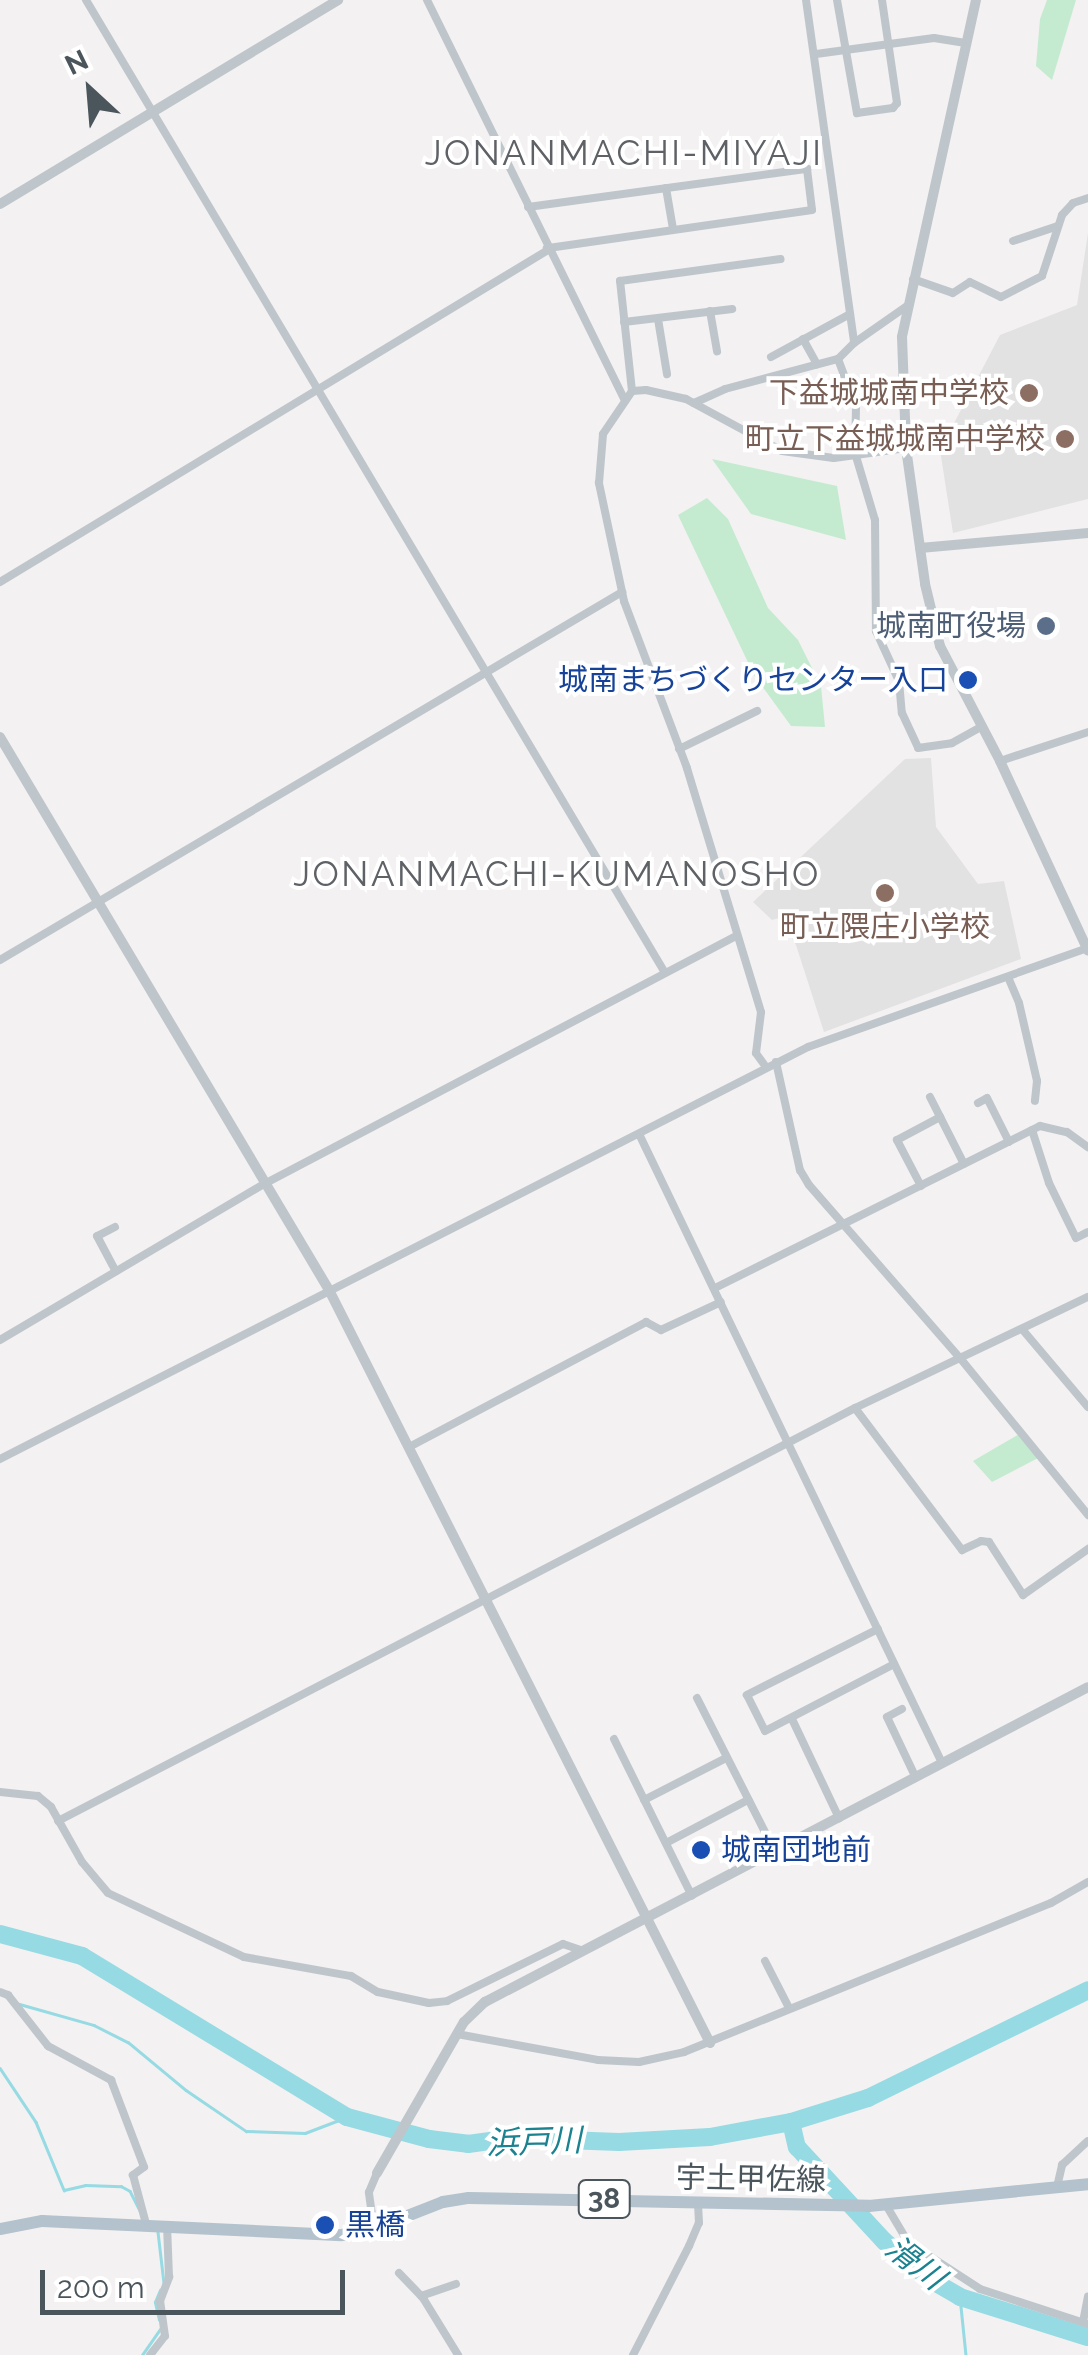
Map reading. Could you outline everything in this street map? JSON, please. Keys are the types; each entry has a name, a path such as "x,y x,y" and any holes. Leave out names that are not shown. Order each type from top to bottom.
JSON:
{"main road":[{"name":"宇土甲佐線","path":"0,2229 42,2221 314,2235 374,2229 442,2202 470,2198 869,2206 1088,2184"}],"street":[{"path":"86,0 664,971"},
{"path":"0,204 338,0"},
{"path":"427,0 625,400"},
{"path":"806,0 854,344"},
{"path":"837,0 857,112 893,108 898,102 882,0"},
{"path":"0,1459 640,1136 776,1062 1087,949 1000,762 940,646 920,548 906,448 900,370 907,306 976,0"},
{"path":"816,54 934,38 966,42"},
{"path":"0,582 548,249 812,210 807,169 528,207"},
{"path":"666,188 672,228"},
{"path":"912,278 953,294 970,282 1002,297 1042,276 1058,226 1072,203 1088,198"},
{"path":"1014,240 1058,226"},
{"path":"766,1067 756,1053 761,1012 679,749 622,592 599,483 603,434 632,391 620,281 780,259"},
{"path":"694,404 725,390 838,359 907,306"},
{"path":"624,322 732,308"},
{"path":"710,311 717,351"},
{"path":"771,357 850,314"},
{"path":"658,319 667,374"},
{"path":"804,339 817,364"},
{"path":"838,359 856,406 855,453 875,520 876,631 899,680 902,713 918,748 952,744 981,728"},
{"path":"632,391 660,390 782,451 834,458 906,448"},
{"path":"920,548 1088,533"},
{"path":"0,960 622,592"},
{"path":"679,749 757,711"},
{"path":"1000,762 1088,732"},
{"path":"0,737 329,1290 710,2043"},
{"path":"0,1340 266,1183 736,936"},
{"path":"1008,976 1037,1080 1035,1101"},
{"path":"776,1062 800,1170 1088,1514"},
{"path":"930,1097 964,1164"},
{"path":"978,1103 987,1098 1009,1142"},
{"path":"921,1186 897,1140 940,1117"},
{"path":"714,1288 1040,1126 1067,1132 1088,1147"},
{"path":"1032,1130 1049,1183 1076,1238 1088,1232"},
{"path":"640,1136 942,1763"},
{"path":"116,1226 97,1236 116,1272"},
{"path":"58,1821 855,1408 1088,1299"},
{"path":"411,1446 646,1322 661,1330 721,1302"},
{"path":"1022,1329 1088,1407"},
{"path":"855,1408 962,1550 981,1540 988,1542 1023,1595 1088,1549"},
{"path":"878,1629 748,1695 766,1731 894,1664"},
{"path":"374,2229 368,2192 377,2173 455,2038 498,1994 650,1920 915,1776 1088,1689"},
{"path":"697,1698 775,1852"},
{"path":"902,1709 887,1717 915,1776"},
{"path":"792,1719 839,1818"},
{"path":"614,1739 692,1896"},
{"path":"644,1800 726,1758"},
{"path":"0,1792 38,1796 52,1807 95,1881 128,1905 222,1951 351,1976 378,1992 406,1999 447,2001 562,1944 583,1951"},
{"path":"666,1843 748,1800"},
{"path":"455,2038 598,2060 639,2062 710,2043 1051,1903 1088,1882"},
{"path":"765,1961 789,2008"},
{"path":"0,1992 8,1996 48,2046 110,2080 144,2166 133,2175 146,2224"},
{"path":"1057,2187 1062,2165 1088,2141"},
{"path":"633,2355 699,2223 698,2204"},
{"path":"886,2205 908,2242 980,2289 1086,2323 1088,2296"},
{"path":"150,2355 164,2336 160,2302 169,2276 166,2226"},
{"path":"399,2273 421,2296 458,2355"},
{"path":"421,2296 456,2284"}],"shaded area":[{"name":"下益城城南中学校","path":"1088,233 1088,499 953,533 940,450 1000,335 1077,305"},
{"name":"町立隈庄小学校","path":"931,758 936,827 978,884 1004,881 1021,959 824,1032 796,945 779,918 772,920 753,902 905,759"}],"green space":[{"path":"1047,0 1076,0 1052,80 1036,66 1040,19"},
{"path":"712,459 837,486 846,540 751,514"},
{"path":"707,498 728,519 768,608 798,640 821,686 825,727 791,726 754,675 678,515"},
{"path":"1021,1433 1040,1457 992,1482 973,1461"}],"waterway":[{"name":"浜戸川","path":"0,1934 82,1956 347,2117 429,2139 468,2144 511,2138 619,2142 710,2137 791,2122 868,2098 1088,1990"},
{"path":"16,2003 94,2025 128,2042 186,2090 246,2131 305,2133 347,2117"},
{"path":"0,2068 36,2122 64,2190 85,2185 121,2186 130,2191 140,2211"},
{"name":"滑川","path":"791,2122 797,2147 884,2241 931,2280 960,2297 1088,2337"},
{"path":"158,2232 164,2283"},
{"path":"159,2320 155,2302 160,2290"},
{"path":"960,2297 966,2355"},
{"path":"142,2355 161,2328"}],"place":[{"name":"下益城城南中学校","path":"1029,393"},
{"name":"町立下益城城南中学校","path":"1065,439"},
{"name":"城南町役場","path":"1046,626"},
{"name":"城南まちづくりセンター入口","path":"968,680"},
{"name":"町立隈庄小学校","path":"885,893"},
{"name":"城南団地前","path":"701,1850"},
{"name":"黒橋","path":"325,2225"}],"district":[{"name":"JONANMACHI-MIYAJI","path":"624,153"},
{"name":"JONANMACHI-KUMANOSHO","path":"557,874"}]}
